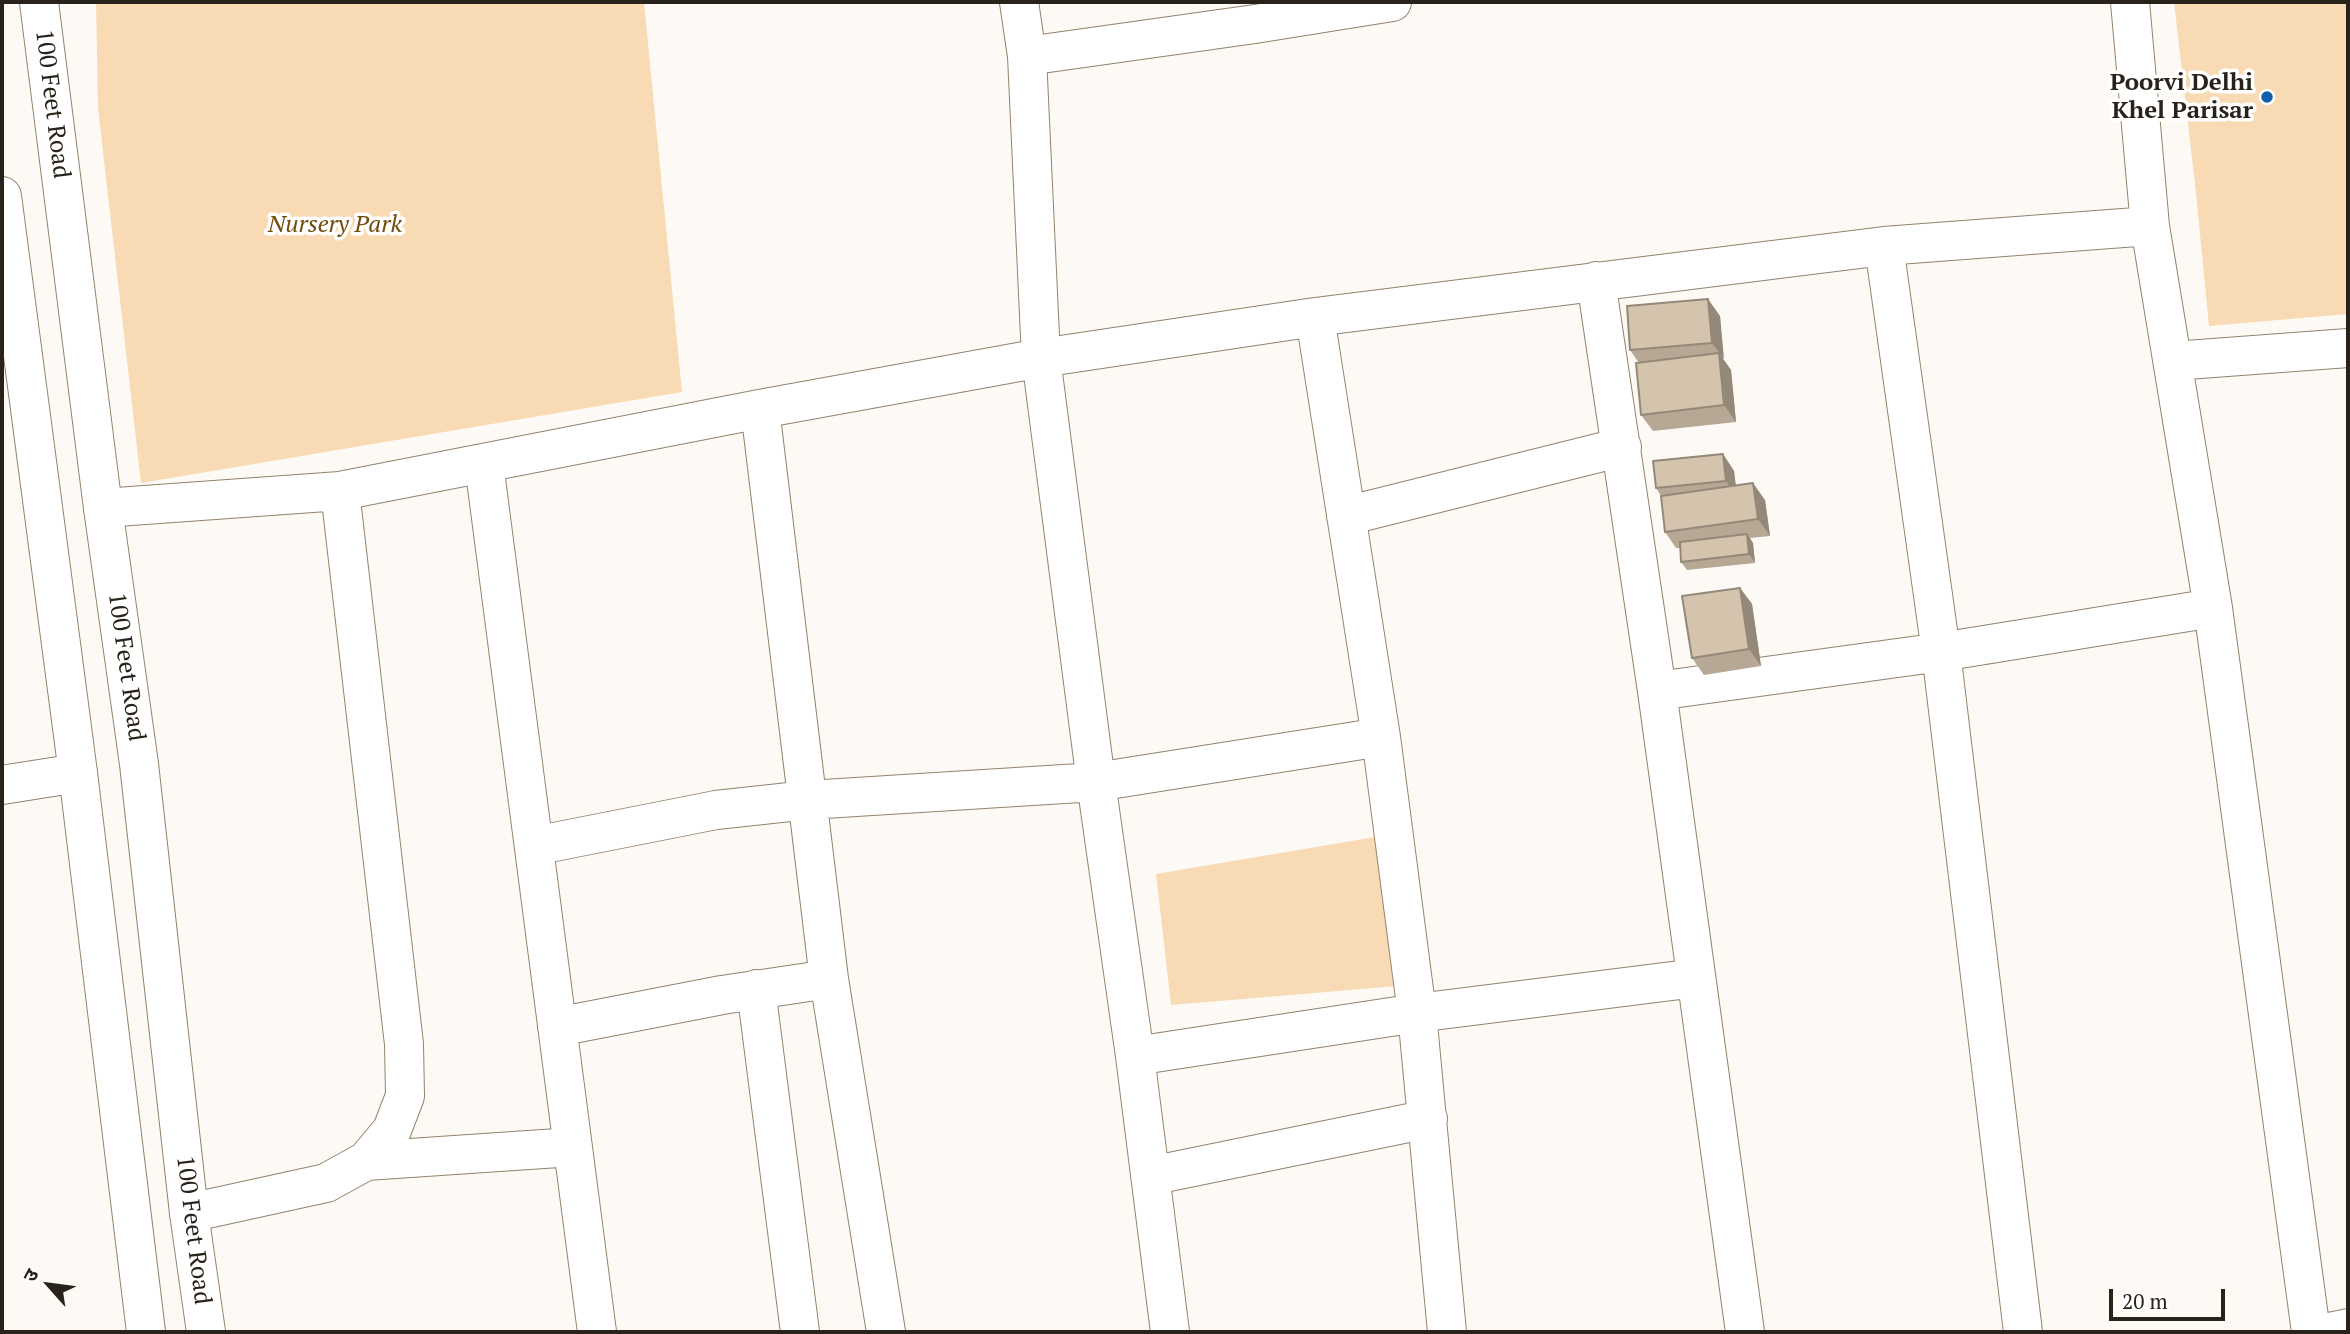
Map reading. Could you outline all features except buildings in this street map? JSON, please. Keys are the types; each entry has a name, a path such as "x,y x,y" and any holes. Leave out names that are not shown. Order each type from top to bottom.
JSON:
{"street":[{"name":"100 Feet Road","path":"39,2 103,508 139,764 189,1213 206,1332"},
{"path":"1019,2 1027,56 1041,359 1170,1332"},
{"path":"1027,56 1254,13 1392,2"},
{"path":"2130,2 2150,226 2213,608 2311,1332"},
{"path":"2,196 78,773 146,1332"},
{"path":"103,508 340,491 760,408 1041,359 1315,317 1884,246 2150,226"},
{"path":"1884,246 1941,652 2023,1332"},
{"path":"1596,281 1657,691 1745,1332"},
{"path":"1315,317 1381,737 1417,1013 1447,1332"},
{"path":"2173,361 2348,348"},
{"path":"760,408 829,979 886,1332"},
{"path":"1346,516 1622,447"},
{"path":"484,464 597,1332"},
{"path":"189,1213 326,1184 366,1161 392,1130 405,1096 404,1044 340,491"},
{"path":"1657,691 1941,652 2213,608"},
{"path":"534,846 716,810 808,800 1096,782 1381,737"},
{"path":"2,785 139,764"},
{"path":"1135,1056 1417,1013 1696,978"},
{"path":"557,1027 636,1010 829,979"},
{"path":"757,989 800,1332"},
{"path":"1150,1176 1428,1119"},
{"path":"366,1161 573,1147"},
{"path":"2329,1332 2348,1328"}],"green space":[{"name":"Nursery Park","path":"96,2 644,2 682,392 141,483 98,108"},
{"name":"Poorvi Delhi Khel Parisar","path":"2174,2 2348,2 2348,314 2209,326"},
{"path":"1375,837 1398,986 1171,1005 1156,874"}],"place":[{"name":"Poorvi Delhi Khel Parisar","path":"2267,97"}]}
